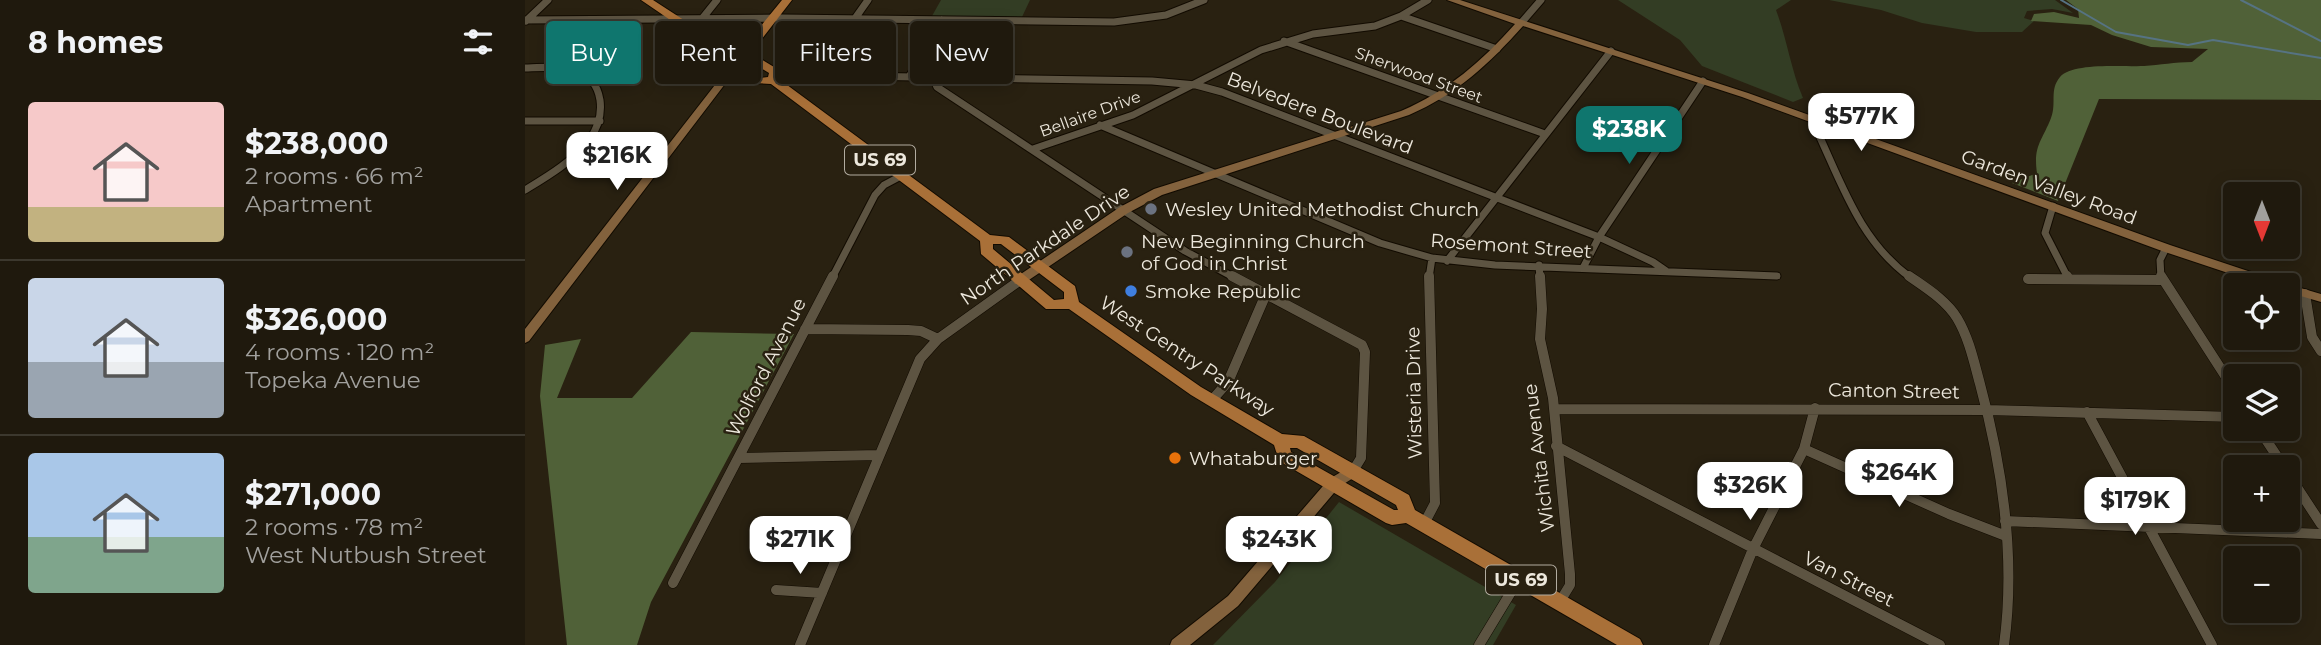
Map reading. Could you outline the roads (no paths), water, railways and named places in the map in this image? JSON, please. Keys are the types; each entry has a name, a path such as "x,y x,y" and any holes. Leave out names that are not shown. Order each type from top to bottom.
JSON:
{"main road":[{"name":"West Gentry Parkway","path":"646,0 675,20"},
{"path":"761,33 787,0"},
{"name":"West Gentry Parkway","path":"761,63 775,72 774,81"},
{"name":"West Gentry Parkway","path":"761,80 774,81 987,239 1004,240 1070,290 1072,304"},
{"name":"West Gentry Parkway","path":"987,239 986,251 1051,305 1072,304 1136,351 1280,441 1299,441 1403,500 1408,515"},
{"name":"West Gentry Parkway","path":"1280,441 1285,456 1392,518 1408,515 1634,645"}],"street":[{"path":"526,20 548,0"},
{"path":"701,20 717,0"},
{"path":"855,19 868,0"},
{"path":"526,20 1128,21 1166,15 1204,0"},
{"name":"Bellaire Drive","path":"1033,149 1133,115 1244,58 1284,41 1313,34 1374,26 1401,16 1428,0"},
{"name":"Garden Valley Road","path":"1451,0 1819,121 2241,273"},
{"name":"North Parkdale Drive","path":"800,645 913,371 938,339 1124,210 1158,192 1405,113 1442,98 1497,49 1541,0"},
{"path":"1401,16 1497,49"},
{"path":"909,77 942,20"},
{"name":"Sherwood Street","path":"1284,41 1545,134"},
{"path":"1447,261 1611,51"},
{"path":"525,68 568,68 583,72 591,80 600,98 600,121 577,152 525,190"},
{"name":"Belvedere Boulevard","path":"896,77 909,77"},
{"name":"Belvedere Boulevard","path":"1013,79 1151,81 1195,85 1222,92 1599,237 1653,262 1666,271"},
{"path":"1583,268 1599,237 1703,81"},
{"path":"525,338 529,327 720,84"},
{"path":"936,84 1193,256 1363,347 1361,458 1353,471 1334,483 1233,601 1178,645"},
{"path":"525,121 600,121"},
{"path":"1819,121 1818,133 1875,246 1900,270 1943,302 1962,327 1987,410 2005,521 2010,591 2004,645"},
{"name":"Rosemont Street","path":"1100,125 1380,243 1432,258 1447,261 1777,276"},
{"name":"Wolford Avenue","path":"673,583 875,195 884,185 901,176"},
{"path":"2053,206 2045,233 2069,279"},
{"path":"2166,248 2160,260 2161,280 2223,373"},
{"name":"Wisteria Drive","path":"1424,524 1435,503 1429,277 1432,258"},
{"name":"Wichita Avenue","path":"1539,265 1542,309 1540,339 1554,409 1570,574 1570,585 1559,603"},
{"path":"2028,279 2161,280"},
{"path":"2300,292 2321,298"},
{"path":"2305,293 2312,337 2321,351"},
{"path":"1212,400 1228,382 1266,294"},
{"path":"805,329 908,330 921,331 938,339"},
{"path":"1714,645 1753,549 1804,449 1815,408"},
{"name":"Canton Street","path":"1554,409 1815,408 2223,417"},
{"path":"2088,412 2212,645"},
{"name":"Van Street","path":"1556,446 1940,645"},
{"path":"1804,449 1949,514 2006,536"},
{"path":"739,458 879,454"},
{"path":"2300,492 2321,524"},
{"path":"2005,521 2321,534"},
{"path":"1479,645 1519,579"},
{"path":"776,590 822,593"}],"waterway":[{"path":"2061,0 2116,32 2188,45 2213,40 2321,58"},
{"path":"2241,0 2321,41"}],"place":[{"name":"Wesley United Methodist Church","path":"1151,209"},
{"name":"New Beginning Church of God in Christ","path":"1127,252"},
{"name":"Smoke Republic","path":"1131,291"},
{"name":"Whataburger","path":"1175,458"}]}
